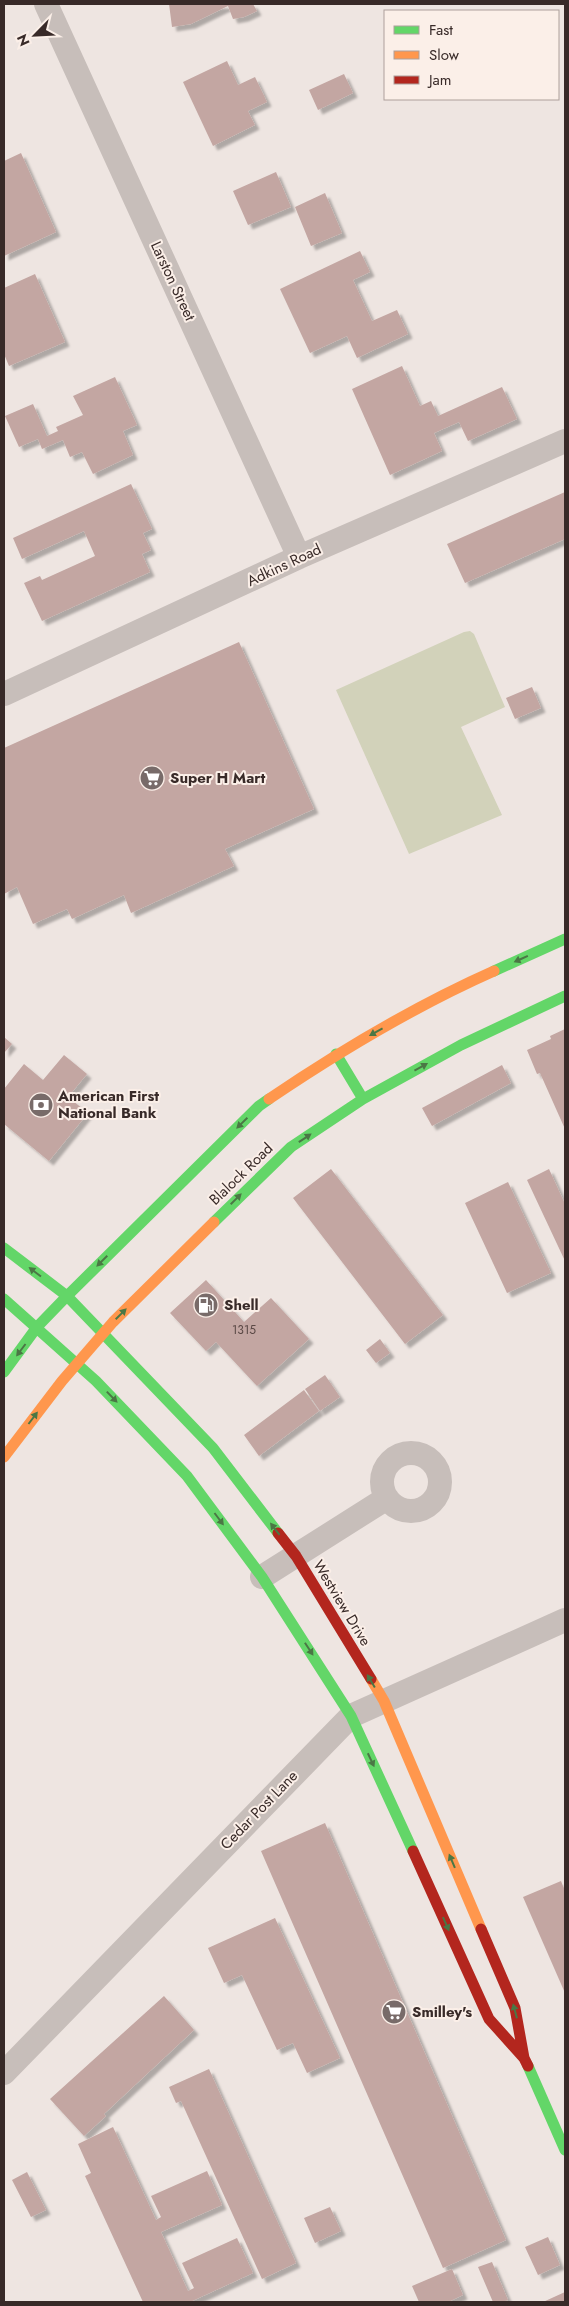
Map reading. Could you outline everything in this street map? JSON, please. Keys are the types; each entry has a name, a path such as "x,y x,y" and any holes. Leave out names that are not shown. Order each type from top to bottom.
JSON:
{"main road":[{"path":"4,1372 37,1327 259,1106 336,1054 484,975 565,939"},
{"name":"Blalock Road","path":"4,1457 77,1363 103,1334 273,1163 292,1147 363,1099 461,1045 565,996"},
{"path":"336,1054 363,1099"},
{"name":"Westview Drive","path":"4,1248 67,1296 212,1448 296,1556 384,1701 515,2008 524,2058 565,2150"},
{"name":"Westview Drive","path":"4,1299 77,1363 187,1476 262,1578 351,1716 489,2018 524,2058"}],"street":[{"name":"Larston Street","path":"46,4 299,557"},
{"name":"Adkins Road","path":"4,694 299,557 565,441"},
{"path":"262,1578 387,1498"},
{"name":"Cedar Post Lane","path":"4,2073 351,1716 565,1620"}],"green space":[{"path":"470,631 474,634 505,707 461,727 502,815 409,854 336,690 464,632"}],"building":[{"path":"169,4 253,4 257,11 244,17 233,19 228,6 191,24 172,27"},
{"path":"227,61 238,85 255,77 267,102 248,111 255,125 213,146 183,82"},
{"path":"344,74 353,93 318,110 309,90"},
{"path":"21,153 56,232 4,256 4,161"},
{"path":"276,172 291,207 248,225 233,191"},
{"path":"325,193 342,233 311,246 295,207"},
{"path":"360,251 370,272 353,280 372,321 397,310 408,334 357,358 347,336 310,353 280,289"},
{"path":"35,274 65,342 9,366 4,354 4,288"},
{"path":"402,366 420,406 431,401 438,416 502,387 517,419 468,441 459,422 434,433 442,451 390,475 352,389"},
{"path":"115,377 137,425 123,431 133,455 93,474 82,452 70,457 63,440 42,449 38,439 19,447 5,416 33,404 47,436 58,431 56,427 83,415 73,396"},
{"path":"131,484 152,529 143,533 151,550 142,554 150,572 42,621 24,583 40,576 42,580 95,556 84,531 22,559 13,538"},
{"path":"565,492 565,539 465,583 447,544"},
{"name":"Super H Mart","path":"239,642 314,809 225,849 234,866 131,913 124,895 72,919 67,909 33,924 17,887 4,894 4,748"},
{"path":"532,687 541,708 515,719 506,698"},
{"path":"565,1029 565,1129 540,1073 537,1074 527,1050 551,1039 550,1036"},
{"path":"4,1037 12,1044 4,1053"},
{"name":"American First National Bank","path":"64,1055 87,1074 68,1097 88,1113 49,1161 4,1124 4,1089 24,1064 43,1080"},
{"path":"502,1065 511,1083 432,1126 422,1108"},
{"path":"331,1169 443,1315 405,1344 293,1198"},
{"path":"549,1169 565,1204 565,1261 527,1180"},
{"path":"508,1182 551,1273 507,1293 465,1203"},
{"path":"206,1280 244,1322 271,1298 309,1339 257,1386 216,1342 206,1351 170,1313"},
{"path":"380,1339 390,1353 376,1363 366,1350"},
{"path":"325,1375 340,1397 320,1411 305,1389"},
{"path":"304,1390 319,1411 259,1456 244,1435"},
{"path":"325,1823 506,2240 443,2268 261,1851"},
{"path":"561,1881 565,1891 565,1993 523,1897"},
{"path":"275,1918 340,2058 307,2073 293,2043 277,2050 242,1975 224,1983 208,1948"},
{"path":"164,1996 194,2030 104,2114 106,2116 84,2136 50,2099"},
{"path":"209,2069 296,2263 262,2279 181,2101 176,2103 169,2087"},
{"path":"113,2127 156,2220 161,2217 151,2196 207,2171 222,2205 161,2232 188,2291 194,2288 182,2263 237,2238 253,2273 190,2302 143,2302 85,2176 91,2173 78,2144"},
{"path":"27,2172 46,2210 31,2217 12,2180"},
{"path":"330,2207 341,2231 315,2243 304,2218"},
{"path":"548,2237 560,2265 538,2275 525,2247"},
{"path":"492,2262 508,2300 502,2302 493,2302 478,2267"},
{"path":"452,2269 463,2295 448,2302 419,2302 412,2286"},
{"path":"565,2292 565,2302 543,2302"}],"traffic: fast":[{"path":"494,971 565,939"},
{"path":"214,1222 291,1147 363,1099 461,1045 565,996"},
{"path":"336,1054 363,1099"},
{"path":"4,1372 37,1327 67,1296 259,1106 269,1099"},
{"path":"4,1248 67,1296 213,1448 278,1533"},
{"path":"4,1299 96,1381 187,1476 262,1577 351,1716 413,1851"},
{"path":"528,2066 565,2150"}],"traffic: slow":[{"path":"269,1099 378,1030 494,971"},
{"path":"4,1457 62,1381 113,1322 214,1222"},
{"path":"371,1679 384,1701 481,1929"}],"traffic: jam":[{"path":"278,1533 296,1556 371,1679"},
{"path":"413,1851 489,2019 524,2058"},
{"path":"481,1929 515,2008 524,2058 528,2066"}],"place":[{"name":"Super H Mart","path":"152,778"},
{"name":"American First National Bank","path":"41,1105"},
{"name":"Shell","path":"206,1305"},
{"name":"Smilley's","path":"394,2012"}]}
